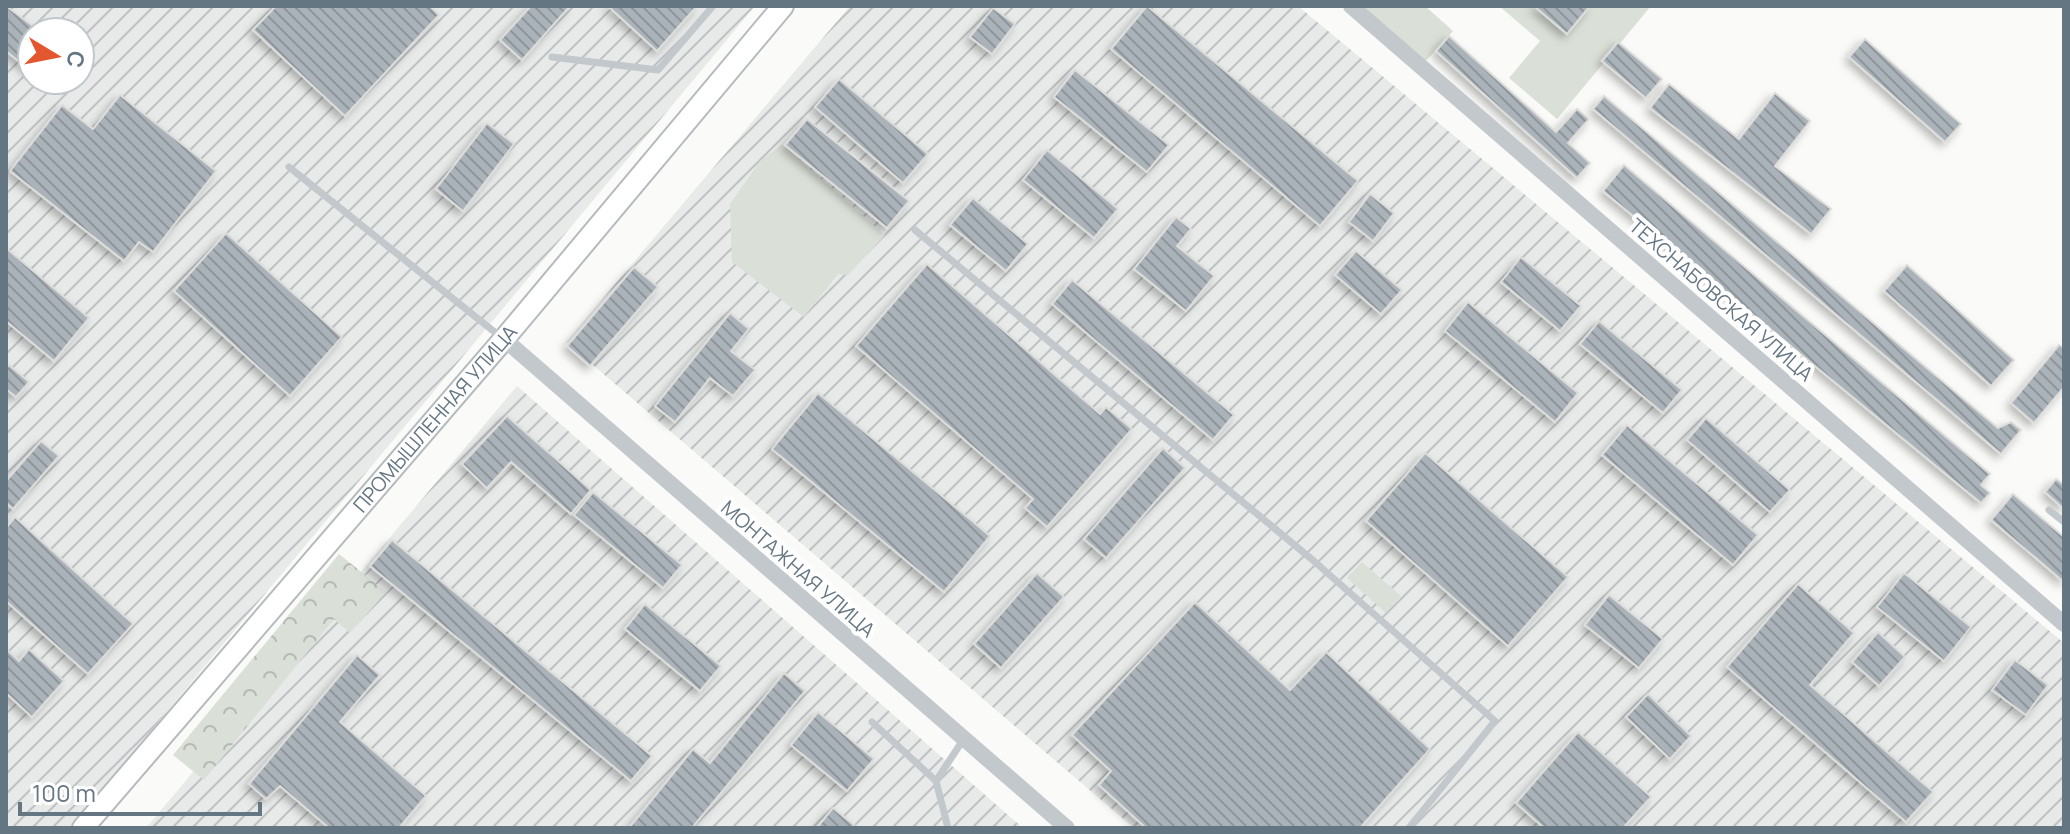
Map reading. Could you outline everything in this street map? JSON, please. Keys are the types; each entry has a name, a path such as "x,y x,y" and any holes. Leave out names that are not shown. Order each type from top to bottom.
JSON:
{"main road":[{"name":"ПРОМЫШЛЕННАЯ УЛИЦА","path":"83,828 504,339 783,6"}],"street":[{"name":"ТЕХСНАБОВСКАЯ УЛИЦА","path":"1351,6 2064,624"},
{"name":"МОНТАЖНАЯ УЛИЦА","path":"504,339 1067,828"}],"lane":[{"path":"552,57 658,70 713,6"},
{"path":"289,167 504,339"},
{"path":"915,230 1315,562 1495,721 1409,828"},
{"path":"2049,510 2064,522"},
{"path":"872,722 936,781 948,828"},
{"path":"936,781 963,740"}],"shaded area":[{"path":"6,6 755,6 70,828 6,828"},
{"path":"850,6 1298,6 2064,643 2064,828 1134,828 566,342"},
{"path":"517,386 1023,828 146,828"}],"green space":[{"path":"1361,6 1425,6 1453,31 1425,62"},
{"path":"1499,6 1651,6 1557,119 1509,78 1540,41"},
{"path":"782,144 885,235 848,275 838,274 804,317 732,262 730,204 760,161"},
{"path":"339,554 386,592 350,633 334,619 204,780 173,755"},
{"path":"1362,562 1401,596 1386,613 1347,578"}],"building":[{"path":"6,6 19,16 16,16 16,59 6,51"},
{"path":"276,6 430,6 439,15 345,116 253,30"},
{"path":"531,6 570,6 522,60 500,40"},
{"path":"608,6 697,6 657,51"},
{"path":"1147,6 1358,181 1320,226 1111,49"},
{"path":"1534,6 1590,6 1567,34"},
{"path":"993,8 1015,24 992,54 970,37"},
{"path":"1449,36 1556,132 1577,109 1589,119 1568,143 1590,163 1577,178 1436,51"},
{"path":"1865,39 1961,124 1945,142 1849,57"},
{"path":"1618,42 1662,79 1646,98 1602,61"},
{"path":"1075,70 1169,145 1147,172 1054,97"},
{"path":"839,79 928,154 903,183 815,107"},
{"path":"1669,84 1739,139 1775,93 1810,121 1775,166 1831,209 1811,234 1650,108"},
{"path":"120,95 216,171 153,252 139,242 124,261 10,171 62,105 93,129"},
{"path":"1604,96 1998,428 2011,422 2021,430 2001,454 1593,109"},
{"path":"807,119 909,201 887,228 785,145"},
{"path":"487,123 514,144 463,211 436,189"},
{"path":"1047,150 1118,209 1094,238 1023,180"},
{"path":"1624,165 1990,474 1981,485 1990,493 1981,503 1603,191"},
{"path":"1370,194 1394,213 1373,241 1349,222"},
{"path":"973,198 1028,244 1006,271 950,225"},
{"path":"1176,217 1191,229 1177,246 1214,276 1186,311 1134,269"},
{"path":"226,233 342,337 290,396 174,291"},
{"path":"6,248 89,318 54,361 6,321"},
{"path":"1356,251 1402,290 1381,314 1335,275"},
{"path":"1521,257 1581,306 1560,331 1501,282"},
{"path":"927,264 1100,414 1106,407 1132,429 1047,527 1025,508 1033,499 856,346"},
{"path":"1907,265 2014,360 1991,386 1884,291"},
{"path":"634,267 658,287 590,366 567,346"},
{"path":"1072,280 1234,415 1213,440 1052,304"},
{"path":"1468,302 1578,393 1555,422 1445,331"},
{"path":"730,313 749,329 731,351 755,370 733,396 710,378 675,422 655,406"},
{"path":"1599,321 1682,390 1663,413 1580,344"},
{"path":"2059,345 2064,348 2064,387 2034,423 2011,403"},
{"path":"9,365 29,382 16,397 6,389 6,369"},
{"path":"818,393 990,536 944,592 772,449"},
{"path":"507,416 591,490 571,514 511,462 487,488 462,464"},
{"path":"1706,418 1790,490 1770,512 1687,440"},
{"path":"1627,425 1758,535 1733,565 1602,455"},
{"path":"41,441 59,456 13,509 6,503 6,481"},
{"path":"1163,448 1185,468 1106,558 1084,539"},
{"path":"1425,453 1568,577 1508,646 1366,521"},
{"path":"2056,479 2064,485 2064,509 2045,492"},
{"path":"593,492 682,565 663,588 574,515"},
{"path":"2013,494 2064,537 2064,582 1991,520"},
{"path":"15,517 133,624 88,674 6,601 6,528"},
{"path":"392,540 652,756 631,781 370,566"},
{"path":"1037,573 1064,597 1001,668 974,644"},
{"path":"1904,573 1971,627 1944,661 1877,607"},
{"path":"1798,584 1854,633 1810,685 1933,792 1906,822 1727,667"},
{"path":"1609,595 1663,639 1639,668 1585,625"},
{"path":"1195,602 1290,690 1326,652 1430,749 1360,828 1146,828 1099,785 1111,771 1072,735"},
{"path":"645,604 721,666 700,691 625,629"},
{"path":"1878,632 1905,657 1879,686 1852,662"},
{"path":"6,649 19,661 29,649 64,681 32,717 6,693"},
{"path":"357,655 380,675 340,722 426,796 399,828 329,828 280,786 266,799 249,784"},
{"path":"2015,660 2048,685 2026,715 1992,690"},
{"path":"784,673 805,691 692,828 629,828 693,749 710,763"},
{"path":"1648,694 1691,736 1670,759 1626,717"},
{"path":"818,712 874,759 847,791 791,745"},
{"path":"1578,732 1651,797 1623,828 1544,828 1516,803"},
{"path":"833,808 854,825 851,828 817,828"}]}
